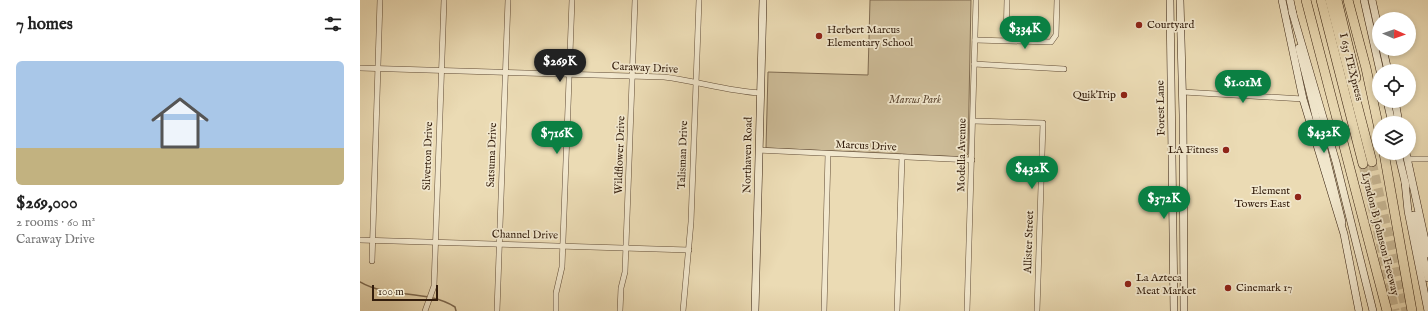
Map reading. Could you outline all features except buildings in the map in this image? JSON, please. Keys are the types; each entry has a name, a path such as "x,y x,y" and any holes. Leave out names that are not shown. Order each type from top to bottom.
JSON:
{"highway":[{"name":"Lyndon B Johnson Freeway","path":"1306,0 1348,156 1387,311"},
{"name":"I 635 TEXpress","path":"1321,0 1368,163"},
{"name":"I 635 TEXpress","path":"1330,0 1368,163"},
{"path":"1337,0 1366,121 1368,163"},
{"path":"1348,0 1366,68 1376,116"},
{"name":"Lyndon B Johnson Freeway","path":"1385,160 1412,311"}],"main road":[{"name":"Northaven Road","path":"755,311 763,0"},
{"name":"Forest Lane","path":"1170,0 1174,198 1174,311"},
{"name":"Forest Lane","path":"1180,0 1183,92 1184,311"},
{"path":"1282,0 1303,98 1344,234"},
{"path":"1290,0 1311,98 1341,212 1359,311"},
{"path":"1364,0 1378,64"},
{"path":"1372,0 1375,12"},
{"path":"1292,11 1336,162 1373,311"},
{"path":"1170,14 1180,14"},
{"path":"1172,92 1183,92"},
{"path":"1400,160 1428,278"},
{"path":"1408,160 1428,254"},
{"path":"1405,182 1408,211 1428,311"},
{"path":"1174,198 1184,198"},
{"path":"1174,265 1184,265"}],"street":[{"path":"372,261 380,0"},
{"name":"Silverton Drive","path":"425,311 431,298 436,243 444,0"},
{"name":"Satsuma Drive","path":"497,311 508,0"},
{"path":"556,311 563,246 572,0"},
{"name":"Wildflower Drive","path":"620,311 621,288 625,272 635,0"},
{"name":"Talisman Drive","path":"683,311 689,250 699,0"},
{"name":"Modella Avenue","path":"968,311 976,0"},
{"path":"1006,40 1007,0"},
{"path":"975,40 1006,40 1047,43 1053,39 1056,32 1057,0"},
{"path":"974,64 1064,69"},
{"name":"Caraway Drive","path":"360,68 671,78 728,90 760,93"},
{"path":"1183,92 1303,98"},
{"name":"Allister Street","path":"973,121 1043,123 1037,311"},
{"name":"Marcus Drive","path":"759,150 972,160"},
{"path":"824,311 828,154"},
{"path":"897,311 902,157"},
{"path":"1416,157 1428,159"},
{"name":"Channel Drive","path":"360,240 689,250"}],"green space":[{"name":"Marcus Park","path":"870,0 971,0 968,154 965,157 766,148 768,72 868,75"}],"waterway":[{"path":"360,282 383,291 444,301 455,307 456,311"}],"tunnel":[{"path":"1372,162 1406,311"},
{"path":"1363,164 1395,311"}],"place":[{"name":"Courtyard","path":"1139,25"},
{"name":"Herbert Marcus Elementary School","path":"819,36"},
{"name":"QuikTrip","path":"1124,95"},
{"name":"LA Fitness","path":"1226,150"},
{"name":"Element Towers East","path":"1298,197"},
{"name":"La Azteca Meat Market","path":"1128,284"},
{"name":"Cinemark 17","path":"1228,288"}]}
